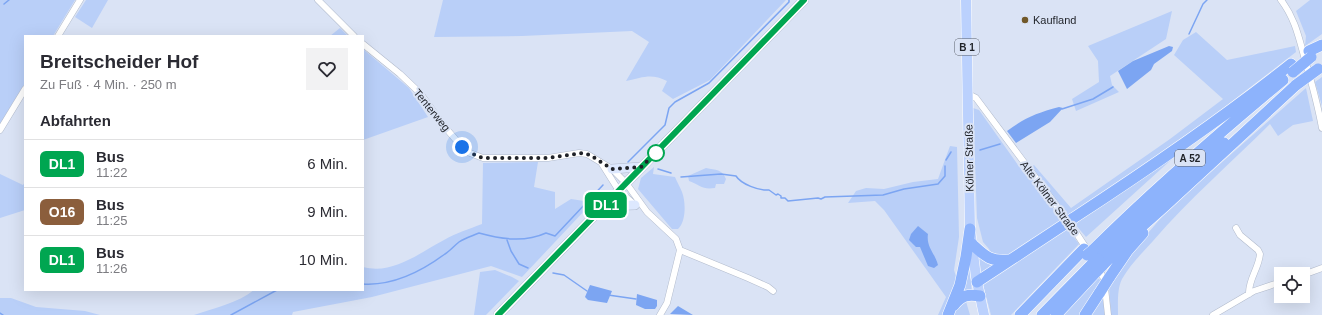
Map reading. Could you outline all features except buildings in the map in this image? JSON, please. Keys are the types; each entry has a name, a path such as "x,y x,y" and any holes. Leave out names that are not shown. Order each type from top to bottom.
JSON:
{"highway":[{"name":"A 52","path":"1042,315 1125,218 1190,158 1292,68 1321,46"},
{"name":"A 52","path":"1029,315 1197,165 1320,67"},
{"path":"976,282 1147,170 1262,87 1292,68"},
{"path":"1020,315 1093,257 1129,238 1296,85"},
{"path":"1056,315 1093,257 1159,178 1262,87"},
{"path":"1085,315 1128,250 1165,206"},
{"path":"949,314 962,277 970,229"},
{"path":"972,244 983,255 991,260 1009,260"},
{"path":"949,314 959,299 963,296 970,294 980,296"}],"main road":[{"path":"498,315 804,0"},
{"name":"Kölner Straße","path":"966,0 970,229 976,282 984,315"},
{"path":"612,169 641,167"},
{"path":"605,206 635,205"}],"street":[{"path":"59,35 80,0"},
{"path":"318,0 353,35"},
{"path":"1281,0 1290,12 1294,24 1313,88 1322,128"},
{"name":"Tenterweg","path":"364,45 400,74 420,93 444,126 462,147 474,156 483,158 548,158 583,153 590,155 612,169 626,183 647,212"},
{"path":"0,130 24,91"},
{"name":"Alte Kölner Straße","path":"968,94 976,98 1082,241 1104,279 1108,315"},
{"name":"Tenterweg","path":"601,163 619,191 635,205 647,212"},
{"path":"647,212 676,239 680,250 667,303 660,315"},
{"path":"1236,228 1240,235 1258,250 1260,254 1256,270 1249,287 1249,294"},
{"path":"680,250 748,278 768,287 773,291"},
{"path":"1310,272 1322,268"},
{"path":"1212,315 1249,294 1274,285"}],"shaded area":[{"path":"0,0 75,0 54,35 24,35 24,85 0,124"},
{"path":"86,0 108,0 92,28 75,17"},
{"path":"443,0 786,0 710,80 673,99 662,91 667,81 657,77 647,76 626,81 649,42 632,31 522,36 434,37"},
{"path":"1310,0 1322,0 1322,34 1305,46 1306,36 1296,11"},
{"path":"1172,11 1166,39 1110,76 1112,85 1119,92 1076,111 1072,99 1099,82 1098,61 1088,46"},
{"path":"340,28 347,35 331,35"},
{"path":"1196,32 1227,60 1295,46 1296,52 1187,136 1068,216 1031,167 1034,165 1071,208 1170,139 1223,99 1174,55 1183,40"},
{"path":"364,50 409,88 428,117 364,140"},
{"path":"1322,77 1322,106 1315,82"},
{"path":"1306,88 1313,121 1293,125 1278,136 1270,124 1210,181 1181,210 1132,264 1120,283 1118,315 1111,315 1109,286 1129,255 1167,211"},
{"path":"973,108 979,110 1023,172 1026,170 1061,220 1027,245 1007,255 993,257 983,242 977,218"},
{"path":"950,146 957,147 959,237 954,270 958,283 944,315 938,315 946,297 884,210 875,201 848,203 856,191 866,188 884,189 913,182 938,179"},
{"path":"1182,150 1086,237 1074,223"},
{"path":"538,162 534,187 555,192 555,209 571,199 584,201 595,190 586,209 522,277 491,266 372,297 293,312 292,315 194,315 233,302 253,291 364,291 364,267 374,269 395,265 453,235 482,224 483,163"},
{"path":"654,167 653,174 675,177 682,192 684,201 684,217 681,226 678,229 672,229 638,189 641,178"},
{"path":"706,168 718,170 723,173 726,179 724,184 716,184 715,188 707,188 701,187 689,181 688,176"},
{"path":"0,174 23,185 24,184 24,210 0,218"},
{"path":"1067,228 1079,244 1011,315 991,315 982,281"},
{"path":"978,253 995,263 981,277"},
{"path":"968,258 972,292 966,291 962,285"},
{"path":"495,270 519,281 486,315 474,315 480,272"},
{"path":"1097,277 1101,281 1081,315 1062,315"},
{"path":"1103,294 1105,315 1089,315"},
{"path":"0,298 11,298 36,307 85,311 100,315 0,315"},
{"path":"965,298 970,315 952,315"}],"water":[{"path":"1169,46 1173,47 1172,51 1154,64 1151,70 1127,89 1118,71 1133,61"},
{"path":"1059,107 1063,108 1050,122 1016,143 1007,131 1032,116"},
{"path":"918,226 928,234 928,243 938,265 934,268 928,266 920,247 916,247 909,240 911,234"},
{"path":"590,285 612,291 607,303 588,300 585,297"},
{"path":"637,294 657,300 657,306 655,309 645,309 636,305"},
{"path":"678,306 693,315 670,314"}],"waterway":[{"path":"4,4 9,0"},
{"path":"628,162 665,125 669,108 675,102 709,83 789,2 789,0"},
{"path":"1189,34 1203,4 1207,0"},
{"path":"1062,109 1093,99 1113,87"},
{"path":"980,150 1000,144"},
{"path":"946,160 951,152"},
{"path":"681,177 721,174 736,176 746,184 760,189 769,190 788,201 821,199 825,197 883,195 904,189 938,184 945,176 945,166"},
{"path":"658,169 671,173"},
{"path":"364,284 385,283 407,276 427,266 466,238 479,233 512,239 529,238 546,233 555,236 603,185"},
{"path":"507,240 511,251 519,264 528,268"},
{"path":"553,273 564,275 587,291"},
{"path":"231,315 275,291"},
{"path":"608,295 636,299"}],"bus line":[{"name":"DL1","path":"498,315 804,0"}],"place":[{"name":"Kaufland","path":"1025,20"}],"route":[{"path":"462,147 474,156 483,158 548,158 583,153 590,155 612,169 641,167 656,153"}]}
